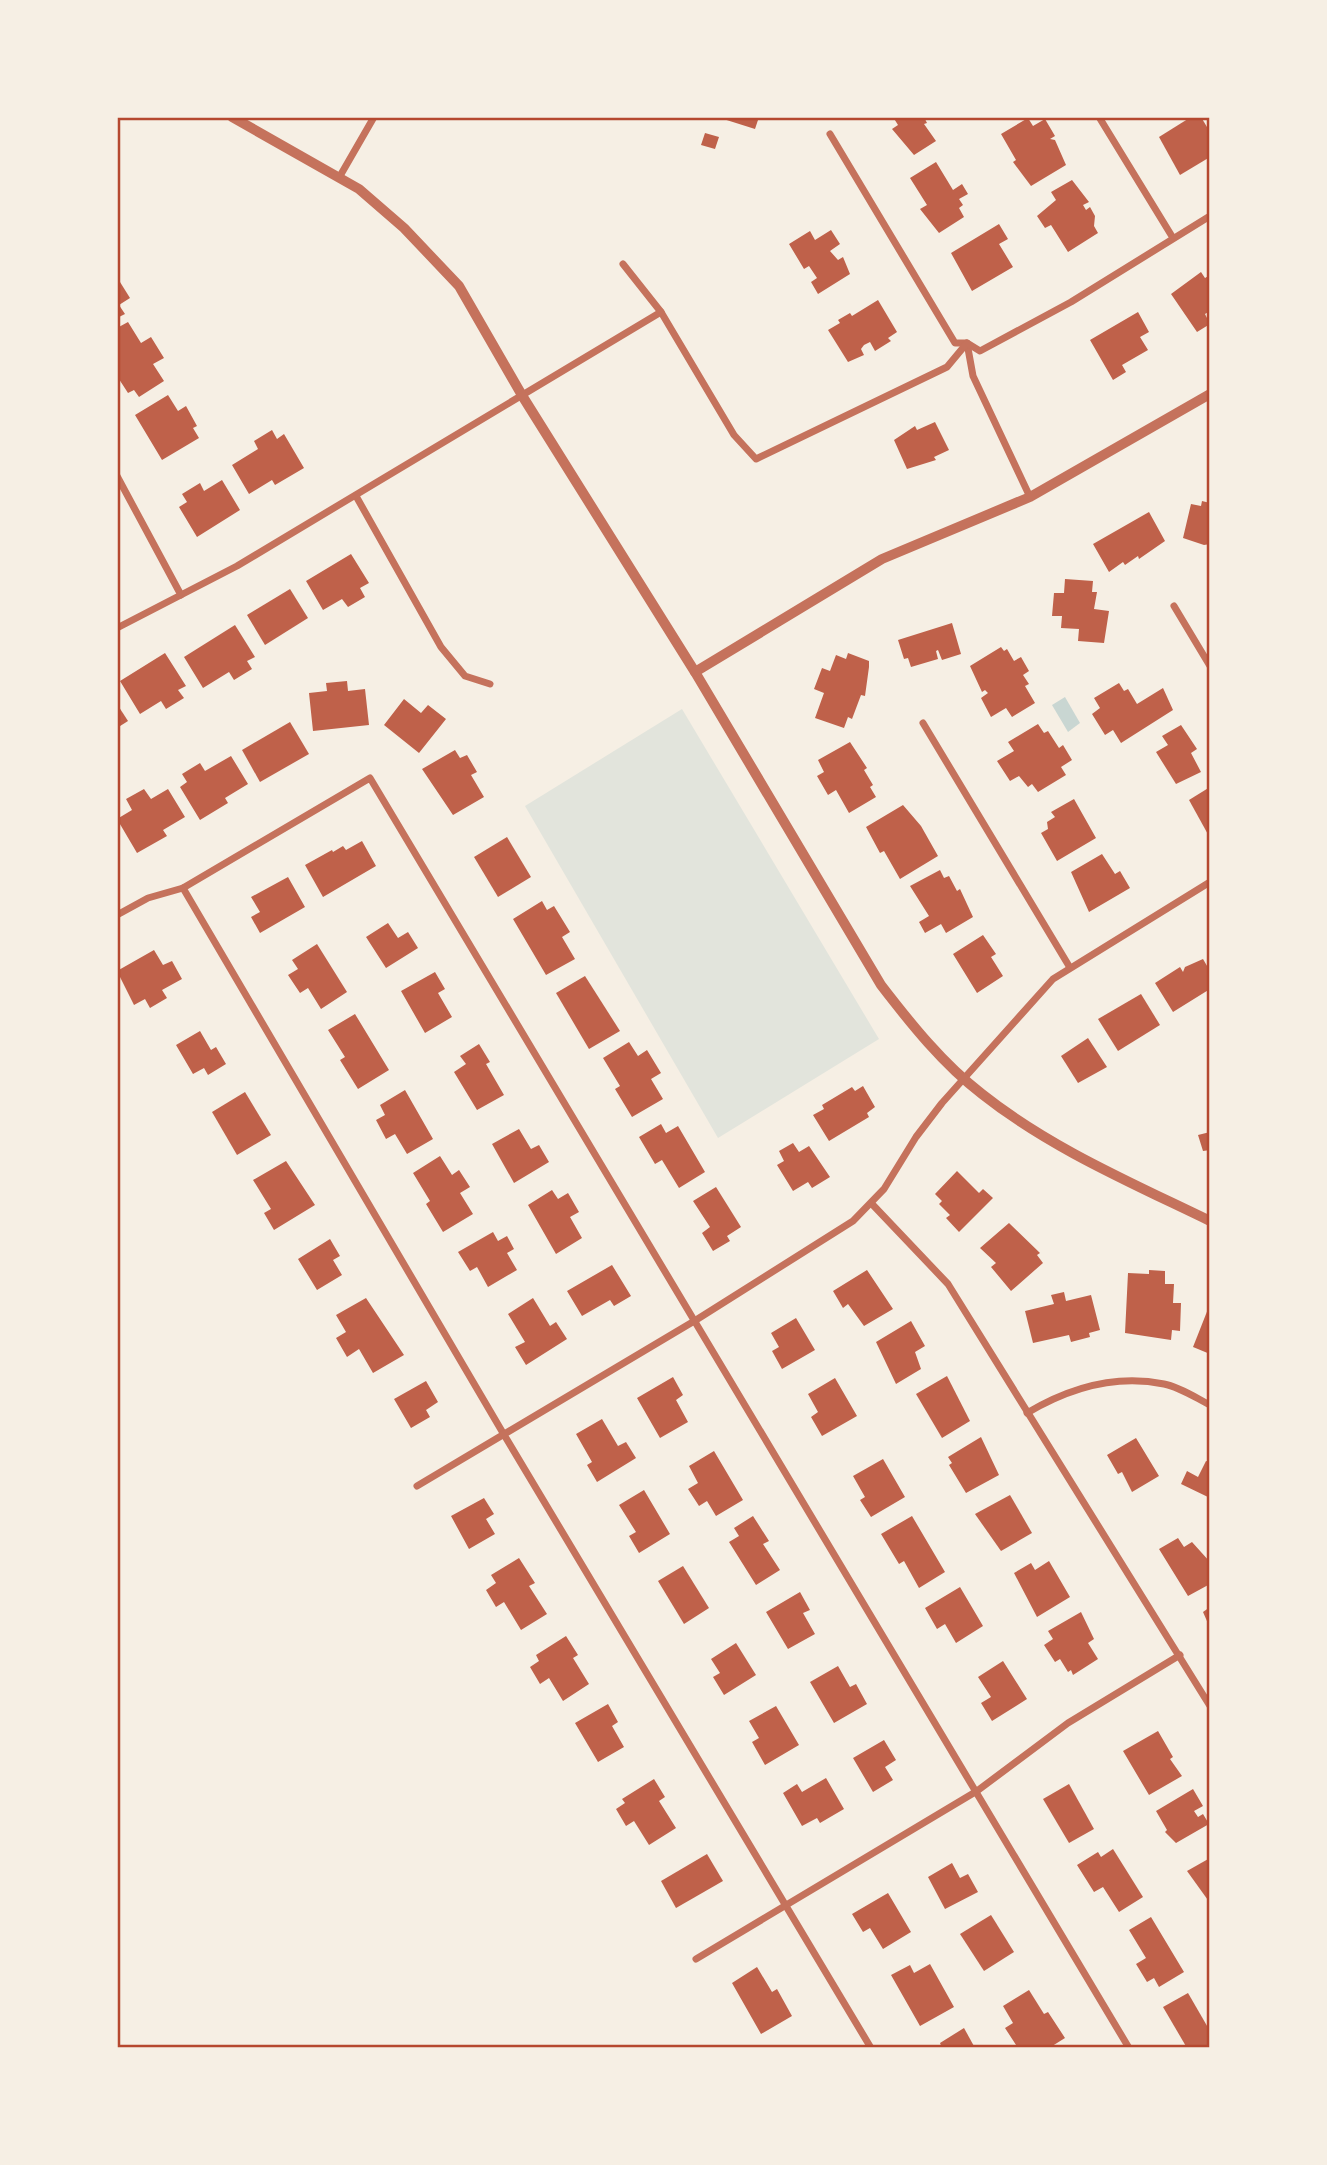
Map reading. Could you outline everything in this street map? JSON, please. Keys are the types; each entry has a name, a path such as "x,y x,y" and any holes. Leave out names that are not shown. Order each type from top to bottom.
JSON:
{"street":[{"path":"232,117 340,176 404,228 459,286 523,397 695,672 881,985 910,1023 964,1079 1029,1128 1083,1159 1210,1221"},
{"path":"340,176 374,117"},
{"path":"1099,117 1173,238"},
{"path":"830,134 955,343 967,343 980,351 1071,302 1210,216"},
{"path":"622,264 661,312 734,435 756,459 947,368 967,343"},
{"path":"117,628 237,566 661,312"},
{"path":"967,343 973,376 1030,497"},
{"path":"695,672 882,559 1030,497 1210,394"},
{"path":"117,476 181,595"},
{"path":"356,496 442,648 466,676 490,684"},
{"path":"1174,606 1210,666"},
{"path":"923,723 1069,966"},
{"path":"117,915 148,898 183,888 370,778 1129,2048"},
{"path":"417,1486 696,1320 853,1222 872,1204 916,1137 1053,979 1069,966 1210,881"},
{"path":"183,888 503,1433 871,2048"},
{"path":"872,1204 948,1284 1210,1706"},
{"path":"1027,1413 1078,1387 1124,1380 1166,1384 1210,1405"},
{"path":"696,1959 977,1791 1068,1723 1180,1655"}],"shaded area":[{"path":"1065,697 1080,723 1068,732 1052,705"},
{"path":"682,709 879,1039 718,1138 525,806"}],"building":[{"path":"717,117 759,117 755,129"},
{"path":"893,117 924,117 927,123 924,124 936,141 914,155 892,129 898,125"},
{"path":"1191,117 1201,117 1210,132 1210,157 1180,175 1159,137"},
{"path":"1028,118 1033,126 1045,119 1055,136 1050,139 1055,140 1066,165 1031,186 1013,162 1016,160 1001,134"},
{"path":"705,133 719,137 715,149 701,145"},
{"path":"936,162 953,190 962,184 968,194 959,199 963,205 959,208 964,217 939,233 920,209 927,205 910,178"},
{"path":"1072,180 1089,202 1083,205 1086,210 1090,207 1095,216 1094,226 1098,233 1068,252 1051,225 1045,228 1037,216 1056,200 1051,192"},
{"path":"999,224 1008,239 999,244 1013,267 972,291 951,253"},
{"path":"831,230 840,244 830,251 838,260 843,257 850,274 818,294 811,282 817,278 809,266 804,269 789,244 810,231 815,240"},
{"path":"1201,272 1205,278 1210,275 1210,311 1205,314 1210,324 1197,332 1171,294"},
{"path":"120,282 130,298 119,305 125,314 117,318 117,284"},
{"path":"878,300 897,332 888,338 891,341 875,351 870,342 864,345 861,349 864,355 848,362 828,330 840,323 838,320 850,313 852,316"},
{"path":"1138,312 1149,332 1140,337 1148,350 1122,365 1126,372 1113,380 1090,340"},
{"path":"128,322 141,343 151,337 164,358 153,364 164,381 139,397 134,390 128,393 117,376 117,328"},
{"path":"168,395 178,411 186,406 197,426 193,428 199,438 162,460 135,415"},
{"path":"935,422 949,450 934,457 936,460 907,469 894,440 915,426 917,430"},
{"path":"272,430 277,439 284,434 304,468 275,485 272,480 249,494 232,465 258,449 254,441"},
{"path":"222,480 240,510 197,537 179,507 187,502 182,494 200,483 204,491"},
{"path":"1202,501 1210,503 1210,544 1204,545 1183,538 1191,504 1201,506"},
{"path":"1149,512 1165,541 1139,559 1138,556 1125,565 1123,562 1109,572 1093,544"},
{"path":"351,554 369,583 360,588 365,597 348,607 342,599 323,610 306,581"},
{"path":"1065,579 1093,581 1092,592 1097,592 1094,609 1109,611 1104,643 1078,641 1079,629 1061,628 1062,616 1052,616 1054,593 1064,593"},
{"path":"290,589 308,618 265,645 247,615"},
{"path":"952,623 961,654 942,660 938,650 938,659 911,667 908,658 904,659 898,640"},
{"path":"235,625 255,657 247,661 252,669 234,680 229,672 203,688 184,657"},
{"path":"1001,647 1004,651 1007,649 1014,661 1021,657 1029,671 1023,675 1029,684 1025,686 1035,703 1012,717 1006,708 991,717 981,698 988,693 985,690 982,692 970,666"},
{"path":"165,653 186,686 178,690 184,698 166,709 161,701 140,714 120,681"},
{"path":"848,653 869,661 869,667 865,696 861,695 852,719 848,717 844,728 815,718 824,693 814,689 822,668 830,671 836,655 846,659"},
{"path":"347,681 348,691 365,689 369,725 313,731 309,693 327,691 326,683"},
{"path":"1119,683 1124,691 1128,689 1137,704 1163,688 1173,710 1121,743 1113,730 1105,735 1092,714 1100,708 1094,698"},
{"path":"404,699 421,713 428,705 446,719 419,753 384,725"},
{"path":"117,704 128,721 117,728"},
{"path":"290,722 309,754 260,782 242,750"},
{"path":"1038,724 1044,733 1048,731 1059,748 1063,745 1072,760 1061,767 1066,775 1038,792 1032,784 1028,787 1019,776 1010,781 997,761 1014,751 1008,742"},
{"path":"1181,725 1197,749 1191,753 1201,772 1176,784 1156,752 1168,745 1162,736"},
{"path":"850,742 867,768 864,770 873,785 870,787 876,797 849,813 836,790 828,795 817,776 824,772 818,760"},
{"path":"455,750 460,758 467,755 477,772 471,775 484,797 453,815 422,769"},
{"path":"231,756 248,784 225,798 228,803 200,820 180,787 187,782 182,774 200,763 205,771"},
{"path":"1210,787 1210,838 1189,800"},
{"path":"144,789 151,799 168,789 185,817 163,830 167,836 137,853 117,819 132,810 126,799"},
{"path":"1074,799 1096,838 1057,861 1041,833 1048,829 1047,822 1055,817 1051,812"},
{"path":"903,805 921,826 938,856 900,879 884,851 880,853 866,827"},
{"path":"507,837 531,877 498,897 474,857"},
{"path":"362,841 376,866 323,897 305,865 332,850 333,852 343,846 346,850"},
{"path":"1102,854 1115,874 1120,871 1130,888 1089,912 1071,872"},
{"path":"940,870 944,878 949,876 957,891 960,889 973,917 946,933 941,924 925,933 919,922 929,916 910,886"},
{"path":"288,877 305,907 260,933 251,917 260,912 251,897"},
{"path":"542,901 547,910 554,906 570,932 562,937 575,959 546,975 513,919"},
{"path":"388,923 398,938 408,932 418,948 386,968 366,937"},
{"path":"983,935 996,954 991,957 1003,976 977,993 953,954"},
{"path":"317,944 347,992 321,1009 308,988 300,993 288,975 298,969 292,960"},
{"path":"154,950 163,965 172,961 182,979 162,990 167,998 150,1008 145,999 134,1005 117,971"},
{"path":"1203,959 1210,971 1210,989 1173,1012 1155,983 1180,967 1183,972 1185,967"},
{"path":"435,972 445,989 438,993 452,1017 425,1033 401,991"},
{"path":"585,976 620,1031 589,1049 556,993"},
{"path":"1141,994 1160,1025 1118,1051 1098,1019"},
{"path":"355,1014 389,1070 358,1089 340,1060 345,1057 328,1030"},
{"path":"200,1031 211,1050 216,1047 226,1064 208,1075 204,1068 193,1074 176,1045"},
{"path":"1088,1038 1107,1067 1078,1083 1061,1056"},
{"path":"629,1042 638,1056 647,1050 661,1073 651,1079 663,1099 632,1117 615,1089 620,1086 603,1058"},
{"path":"479,1044 490,1062 486,1064 504,1095 477,1110 454,1072 466,1064 460,1056"},
{"path":"863,1086 875,1107 867,1113 869,1117 829,1141 813,1115 824,1109 822,1105 852,1087 855,1091"},
{"path":"405,1090 433,1139 407,1154 395,1134 386,1139 376,1120 385,1115 380,1105"},
{"path":"245,1092 271,1135 237,1155 212,1112"},
{"path":"661,1124 666,1133 678,1126 705,1172 679,1188 662,1160 655,1164 639,1137"},
{"path":"519,1129 531,1149 539,1145 549,1162 514,1183 492,1144"},
{"path":"1210,1132 1210,1150 1203,1151 1198,1135"},
{"path":"793,1143 799,1152 809,1146 830,1177 812,1188 808,1182 793,1191 777,1165 784,1161 779,1151"},
{"path":"440,1156 452,1175 459,1170 470,1187 460,1193 473,1214 443,1232 426,1204 430,1201 413,1173"},
{"path":"286,1161 315,1205 274,1230 264,1213 271,1209 253,1180"},
{"path":"957,1171 979,1193 983,1189 993,1198 959,1232 946,1218 950,1215 939,1204 942,1201 935,1194"},
{"path":"716,1187 741,1227 727,1236 730,1241 713,1251 702,1233 710,1227 693,1201"},
{"path":"552,1190 558,1199 568,1193 579,1212 570,1217 582,1238 556,1254 528,1205"},
{"path":"1009,1223 1040,1253 1037,1255 1043,1263 1011,1291 991,1267 996,1263 980,1248"},
{"path":"493,1232 498,1241 507,1236 514,1249 507,1253 517,1270 488,1287 477,1267 470,1271 458,1252"},
{"path":"330,1239 340,1256 333,1260 342,1275 317,1290 298,1259"},
{"path":"612,1265 631,1296 614,1306 610,1300 582,1316 567,1291"},
{"path":"867,1270 893,1309 864,1326 848,1304 843,1308 833,1291"},
{"path":"1149,1270 1165,1271 1165,1284 1174,1284 1173,1303 1181,1303 1180,1331 1172,1330 1171,1340 1125,1333 1128,1273 1149,1274"},
{"path":"1064,1292 1066,1301 1091,1295 1100,1330 1089,1333 1090,1337 1071,1342 1069,1335 1033,1343 1025,1311 1054,1304 1051,1295"},
{"path":"366,1298 404,1355 373,1373 359,1349 347,1357 336,1338 346,1332 336,1315"},
{"path":"533,1298 550,1326 556,1322 567,1339 526,1365 515,1347 525,1342 508,1314"},
{"path":"1210,1304 1210,1354 1193,1347"},
{"path":"796,1318 815,1350 782,1369 772,1351 779,1347 771,1333"},
{"path":"911,1321 925,1346 915,1352 921,1369 896,1384 876,1342"},
{"path":"947,1376 970,1421 942,1438 916,1394"},
{"path":"673,1377 683,1395 676,1400 688,1422 660,1438 637,1398"},
{"path":"835,1378 857,1416 822,1436 811,1417 818,1412 808,1394"},
{"path":"426,1381 438,1402 426,1410 430,1417 411,1428 394,1399"},
{"path":"602,1419 618,1446 626,1442 636,1458 597,1482 587,1465 592,1462 576,1434"},
{"path":"981,1437 999,1475 966,1493 949,1465 952,1463 948,1457"},
{"path":"1136,1438 1159,1476 1132,1492 1122,1472 1118,1474 1107,1455"},
{"path":"714,1451 743,1500 716,1516 707,1501 699,1506 688,1489 698,1483 689,1466"},
{"path":"883,1459 905,1497 871,1517 860,1500 865,1497 853,1476"},
{"path":"1206,1461 1210,1462 1210,1498 1181,1484 1187,1471 1198,1477"},
{"path":"644,1490 670,1534 639,1553 629,1536 636,1532 619,1505"},
{"path":"1010,1495 1032,1533 1001,1551 975,1514"},
{"path":"484,1498 494,1514 486,1519 495,1534 469,1549 451,1516"},
{"path":"753,1516 769,1541 763,1544 780,1570 756,1585 729,1542 739,1536 734,1528"},
{"path":"912,1516 945,1572 919,1588 904,1561 899,1564 881,1534"},
{"path":"1178,1538 1184,1547 1192,1542 1210,1562 1210,1584 1188,1596 1159,1549"},
{"path":"519,1558 535,1583 529,1586 547,1614 521,1630 504,1602 496,1607 486,1590 496,1583 491,1575"},
{"path":"1049,1561 1070,1597 1037,1617 1014,1573 1031,1563 1035,1570"},
{"path":"683,1566 709,1608 684,1624 658,1581"},
{"path":"960,1587 983,1626 956,1643 945,1624 937,1629 925,1608"},
{"path":"800,1592 810,1610 803,1613 815,1634 788,1649 766,1612"},
{"path":"1210,1607 1210,1628 1203,1612"},
{"path":"1081,1612 1094,1639 1088,1643 1098,1659 1073,1675 1060,1659 1055,1662 1044,1645 1053,1639 1048,1631"},
{"path":"566,1636 578,1655 573,1658 589,1684 563,1701 549,1678 540,1684 530,1667 539,1661 536,1655"},
{"path":"736,1643 756,1675 724,1695 713,1677 720,1673 711,1659"},
{"path":"1003,1661 1027,1699 992,1721 981,1703 991,1697 978,1677"},
{"path":"838,1666 850,1687 856,1684 867,1704 834,1723 810,1682"},
{"path":"608,1704 618,1722 612,1726 624,1747 598,1762 575,1723"},
{"path":"776,1706 799,1745 765,1765 752,1742 759,1738 749,1721"},
{"path":"1158,1731 1173,1757 1170,1759 1182,1776 1149,1795 1123,1751"},
{"path":"884,1740 896,1760 885,1767 893,1780 873,1792 853,1758"},
{"path":"826,1778 844,1809 820,1823 817,1818 802,1826 783,1793 797,1784 802,1792"},
{"path":"654,1779 665,1797 659,1801 676,1828 649,1845 634,1821 626,1826 616,1809 625,1803 622,1799"},
{"path":"1069,1784 1094,1829 1069,1843 1043,1799"},
{"path":"1193,1789 1203,1806 1194,1811 1198,1817 1203,1814 1209,1824 1176,1843 1165,1832 1167,1830 1156,1811"},
{"path":"1113,1849 1143,1897 1119,1912 1103,1887 1094,1892 1077,1865 1098,1852 1101,1857"},
{"path":"707,1854 723,1881 676,1908 661,1881"},
{"path":"1210,1858 1210,1903 1187,1871"},
{"path":"952,1863 960,1878 968,1874 978,1892 945,1909 928,1877"},
{"path":"888,1893 911,1932 883,1949 870,1928 863,1932 852,1914"},
{"path":"991,1915 1014,1952 984,1971 960,1934"},
{"path":"1151,1917 1184,1972 1159,1987 1154,1978 1147,1982 1136,1964 1146,1958 1129,1930"},
{"path":"930,1964 954,2007 920,2026 891,1975 910,1965 914,1973"},
{"path":"757,1967 772,1992 777,1989 792,2016 761,2034 732,1983"},
{"path":"1029,1990 1044,2014 1048,2012 1065,2038 1049,2048 1018,2048 1005,2028 1013,2023 1003,2006"},
{"path":"1188,1993 1210,2031 1210,2048 1187,2048 1163,2007"},
{"path":"964,2028 975,2048 942,2048 940,2043"}]}
